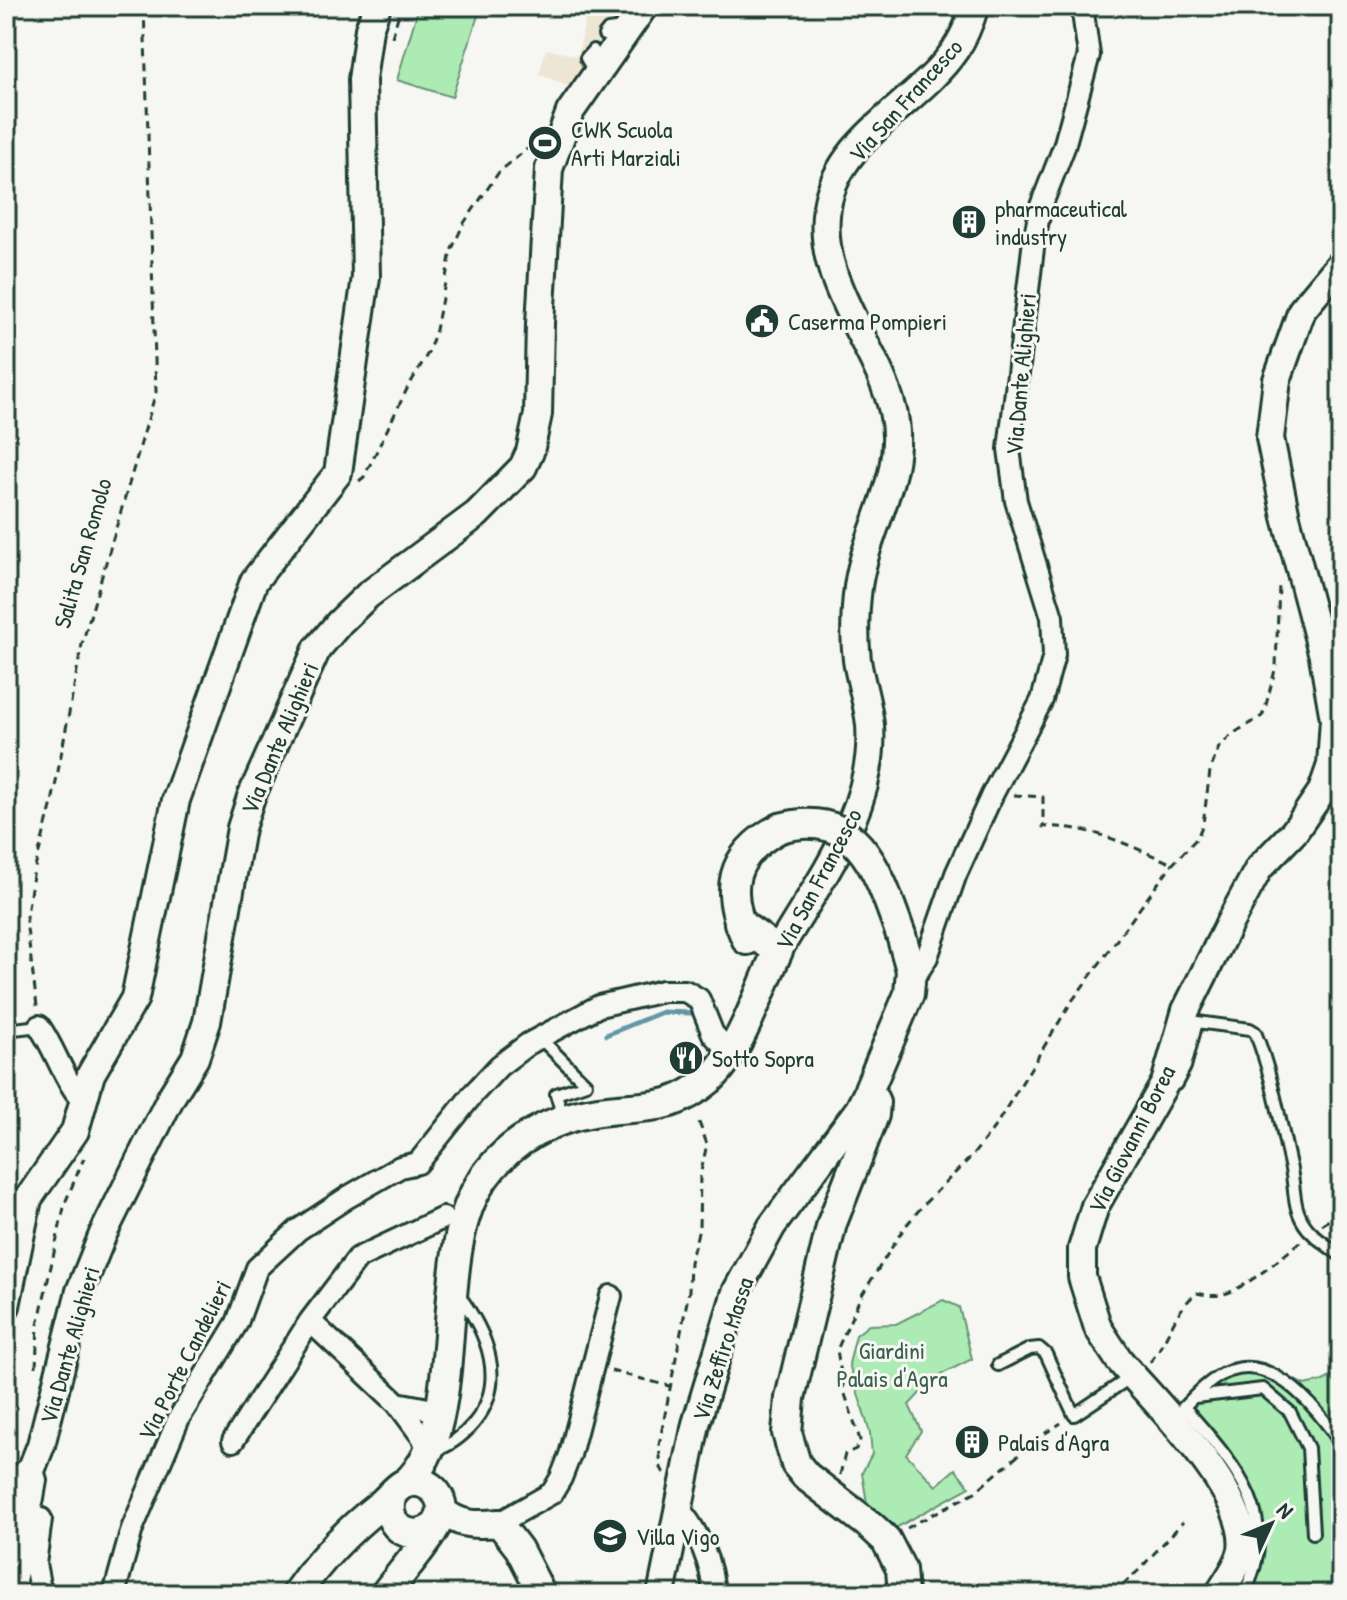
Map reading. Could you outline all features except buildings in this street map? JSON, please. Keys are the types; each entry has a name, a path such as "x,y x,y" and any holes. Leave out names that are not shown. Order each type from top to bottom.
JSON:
{"main road":[{"path":"763,984 757,960 739,923 733,882 738,867 751,849 767,835 797,823 833,828 865,851 875,867 901,935 911,978"},
{"path":"739,923 778,951"},
{"name":"Via San Francesco","path":"422,1501 429,1476 428,1453 439,1411 458,1247 467,1207 477,1188 502,1156 521,1141 564,1119 611,1109 665,1105 683,1097 710,1078 731,1053 778,951"},
{"name":"Via Dante Alighieri","path":"869,1089 907,1001 911,978"},
{"path":"869,1089 875,1102 874,1115 832,1223 787,1418 787,1433 796,1464 806,1476 886,1540 901,1569 903,1594"},
{"path":"385,1594 415,1555 422,1501"},
{"path":"296,1594 332,1547 422,1501"}],"street":[{"path":"6,1306 28,1199 75,1131 91,1074 135,998 176,800 254,581 338,473 366,277 362,80 369,29 377,6"},
{"name":"Via San Francesco","path":"778,951 851,825 865,784 870,725 857,660 857,597 869,541 886,500 896,456 894,413 878,366 837,284 829,258 824,236 827,204 837,178 853,152 953,53 967,31 975,6"},
{"name":"Via Dante Alighieri","path":"911,978 927,957 956,874 990,799 1042,700 1054,655 1052,617 1016,501 1009,449 1036,229 1041,206 1064,147 1089,55 1082,6"},
{"name":"Via Dante Alighieri","path":"6,1547 23,1480 44,1433 80,1291 103,1234 171,1097 195,1058 207,1022 241,828 251,797 317,649 368,595 477,514 512,481 530,452 538,414 546,192 555,147 594,62 625,23"},
{"name":"Via Giovanni Borea","path":"1227,1594 1240,1556 1240,1526 1213,1472 1178,1414 1132,1376 1098,1328 1086,1295 1080,1263 1095,1206 1165,1083 1186,1010 1231,920 1259,868 1294,832 1322,791 1331,765 1334,719 1323,656 1292,575 1286,517 1270,438 1277,380 1302,310 1341,263"},
{"name":"Via Porte Candelieri","path":"114,1594 132,1529 179,1418 237,1323 257,1268 298,1230 400,1167 418,1163 483,1082 515,1053 546,1044 599,1006 630,997 685,991 699,999 713,1034 731,1053"},
{"path":"39,1026 67,1083 82,1100"},
{"name":"Via Zeffiro Massa","path":"661,1594 696,1424 736,1292 772,1226 859,1109 869,1089"},
{"path":"233,1441 310,1321 358,1258 443,1218"},
{"path":"415,1555 453,1532 488,1524 542,1500 557,1486 570,1455 611,1296"},
{"path":"310,1321 397,1403 423,1438 428,1453"},
{"path":"397,1403 439,1411"},
{"path":"12,1594 23,1480"},
{"path":"23,1480 44,1496 35,1564 41,1594"},
{"path":"422,1501 459,1521 488,1524 519,1549 542,1594"},
{"path":"678,1508 690,1521 701,1544 714,1594"}],"lane":[{"path":"1165,1083 1176,1084 1180,1079 1197,1022 1255,1032 1292,1170 1294,1201 1302,1222 1341,1256"},
{"path":"6,1030 39,1026"},
{"path":"546,1044 586,1084 556,1094 564,1119"},
{"path":"428,1453 449,1445 467,1431 486,1405 492,1388 493,1370 484,1339 467,1306 453,1288"},
{"path":"998,1365 1030,1349 1039,1348 1046,1354 1074,1415 1132,1376"},
{"path":"1178,1414 1228,1371 1259,1369 1307,1398 1341,1444"},
{"path":"1195,1397 1263,1389 1290,1412 1308,1448 1313,1533"}],"path":[{"name":"Salita San Romolo","path":"39,1026 26,921 33,875 52,803 82,644 156,392 144,6"},
{"path":"355,485 364,477 428,353 436,330 451,251 464,223 499,172 566,121"},
{"path":"833,1497 845,1454 856,1449 860,1440 844,1391 837,1350 860,1298 904,1228 972,1156 996,1125 1072,1001 1173,864 1197,838 1203,824 1210,771 1219,747 1231,735 1262,716 1265,709 1276,666 1280,617 1292,575"},
{"path":"990,799 1020,794 1043,797 1043,827 1061,826 1109,837 1173,864"},
{"path":"668,1482 661,1468 659,1445 689,1291 690,1262 699,1229 700,1176 707,1144 703,1137"},
{"path":"36,1370 38,1325 58,1233 65,1203 82,1164"},
{"path":"1132,1376 1139,1374 1159,1352 1176,1315 1190,1298 1197,1293 1211,1296 1225,1294 1268,1267 1341,1211"},
{"path":"593,1366 669,1386"},
{"path":"886,1540 975,1492 1041,1436 1074,1415"},
{"path":"1106,1594 1112,1594 1138,1571 1183,1522"},
{"path":"990,1594 998,1591 1007,1594"}],"shaded area":[{"path":"588,6 601,6 627,19 579,91 539,74 546,49 578,56"}],"green space":[{"path":"419,6 481,6 452,97 397,80"},
{"name":"Giardini Palais d'Agra","path":"943,1300 959,1307 972,1359 934,1378 909,1405 921,1431 906,1454 936,1486 955,1469 970,1487 892,1530 867,1503 862,1473 872,1454 870,1433 849,1364 856,1335 869,1325 896,1324"},
{"path":"1240,1361 1263,1363 1304,1385 1323,1381 1341,1372 1341,1594 1232,1594 1246,1566 1175,1408 1213,1375"}],"waterway":[{"path":"606,1035 662,1012 691,1013"}],"place":[{"name":"CWK Scuola Arti Marziali","path":"545,143"},
{"name":"pharmaceutical industry","path":"969,222"},
{"name":"Caserma Pompieri","path":"762,321"},
{"name":"Sotto Sopra","path":"686,1058"},
{"name":"Palais d'Agra","path":"972,1442"},
{"name":"Villa Vigo","path":"610,1536"}]}
